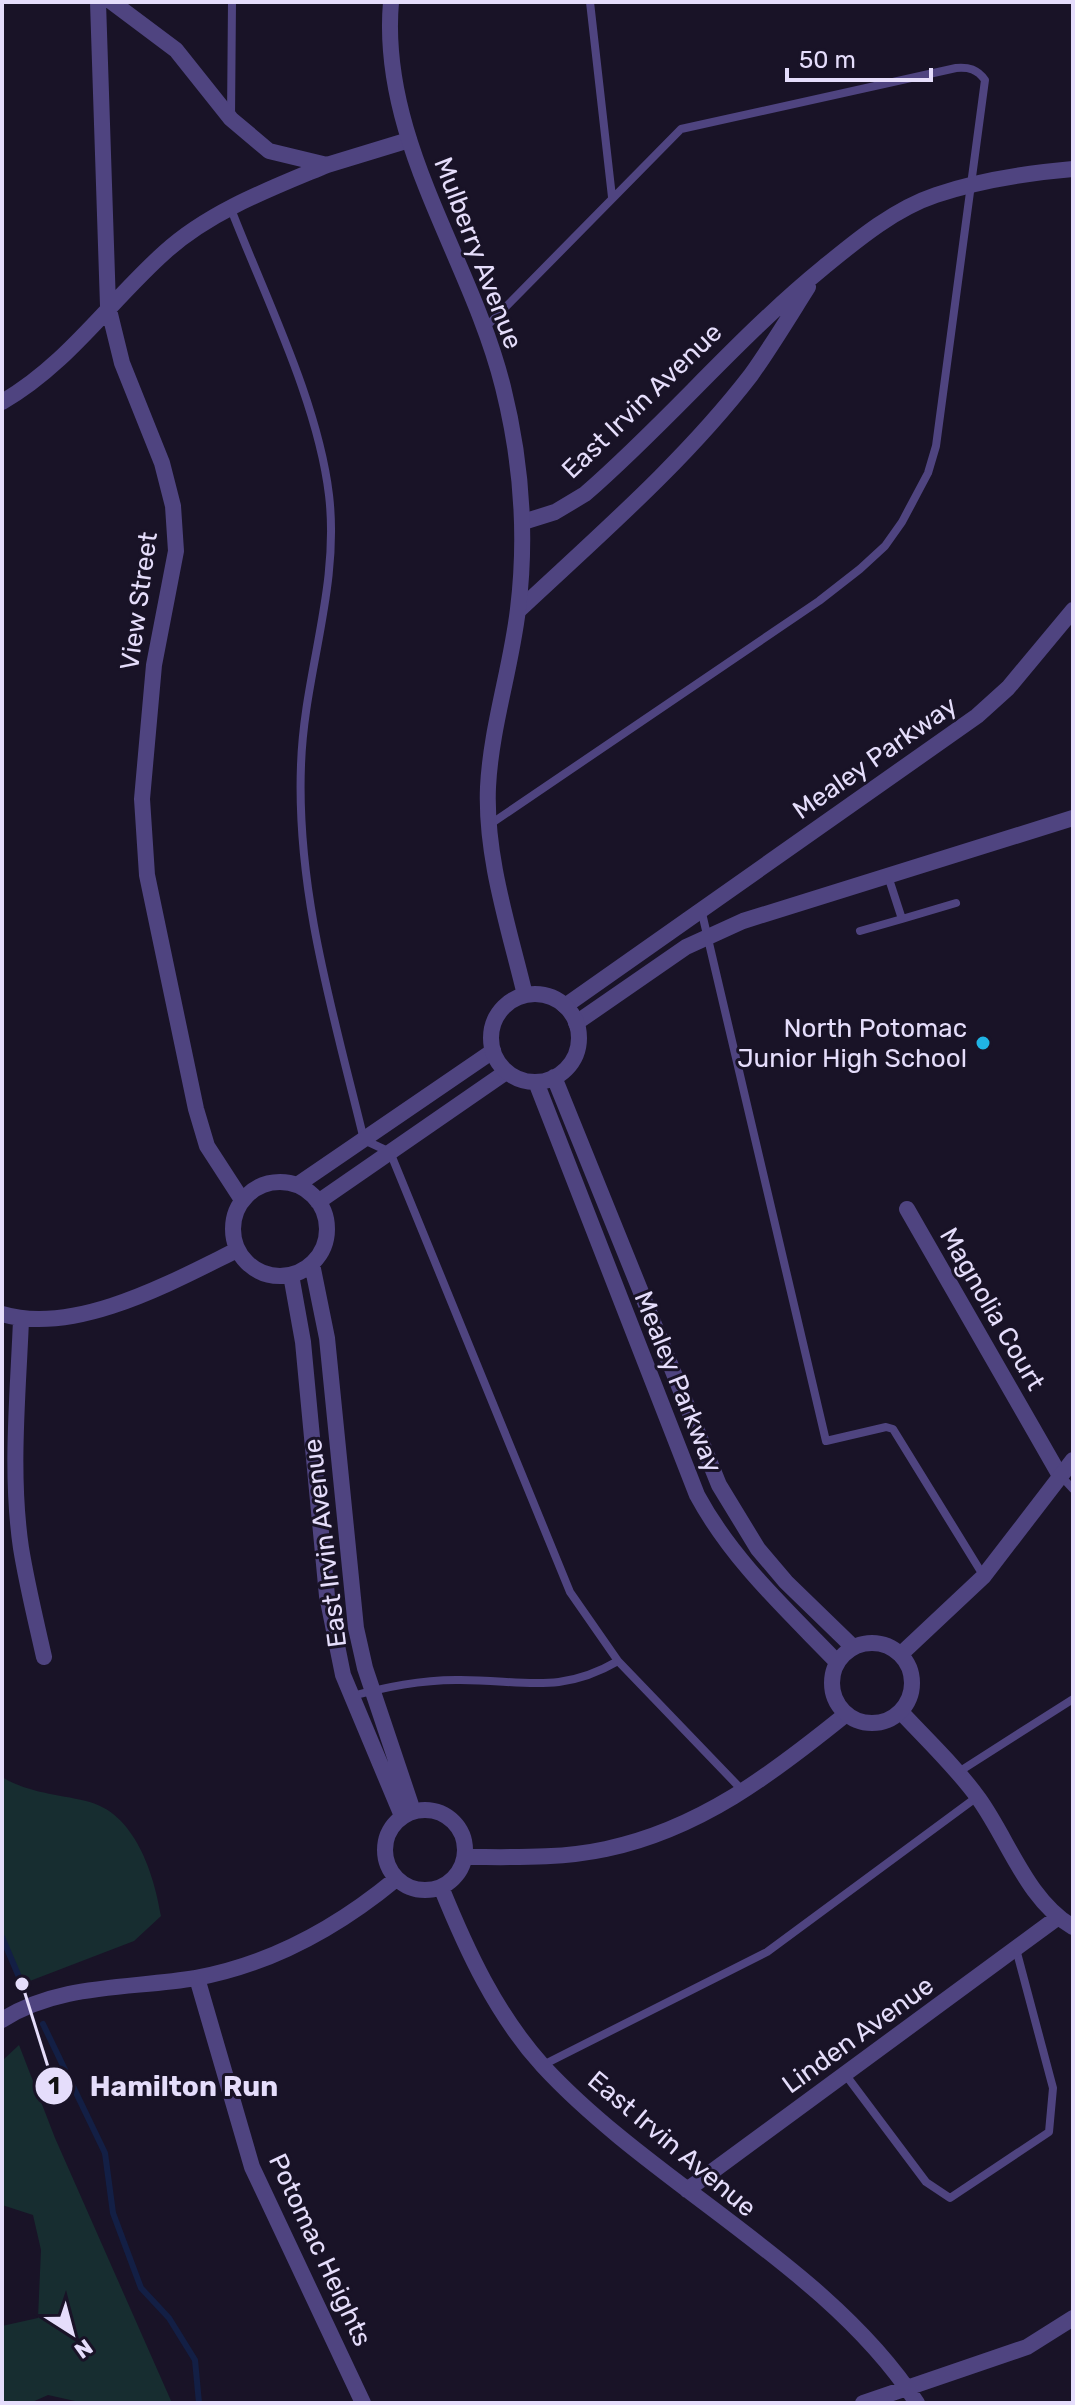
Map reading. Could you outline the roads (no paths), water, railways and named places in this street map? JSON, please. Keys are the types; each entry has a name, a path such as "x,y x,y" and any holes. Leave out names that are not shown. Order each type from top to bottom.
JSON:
{"street":[{"name":"View Street","path":"98,2 108,306 122,363 162,463 173,506 176,551 145,730 142,799 147,875 196,1109 207,1146 242,1200"},
{"path":"112,2 176,50 231,119 269,151 327,165"},
{"name":"Mulberry Avenue","path":"391,2 396,90 409,140 502,384 515,443 523,522"},
{"path":"2,402 52,367 108,306 168,249 231,209 327,165 409,140"},
{"name":"East Irvin Avenue","path":"523,522 555,512 585,494 761,320 859,238 934,195 1023,174 1073,169"},
{"name":"East Irvin Avenue","path":"518,611 602,532 710,422 750,375 817,273"},
{"path":"523,522 518,611 491,746 489,825 525,995"},
{"name":"Mealey Parkway","path":"565,1006 977,716 1008,688 1073,610"},
{"path":"576,1023 708,936 887,875 1073,818"},
{"path":"525,995 553,997 565,1006 576,1023 579,1038 576,1054 567,1067 554,1077 536,1082 506,1072 493,1051 491,1033 496,1016 508,1002 525,995"},
{"path":"297,1185 318,1202 326,1222 326,1237 312,1264 291,1275 270,1276 250,1266 237,1250 232,1233 234,1215 242,1200 267,1184 297,1185 493,1051"},
{"path":"318,1202 506,1072"},
{"name":"Mealey Parkway","path":"554,1077 708,1461 736,1518 786,1582 853,1647"},
{"name":"Mealey Parkway","path":"536,1082 685,1467 717,1531 741,1563 837,1662"},
{"name":"Magnolia Court","path":"907,1209 1059,1474"},
{"path":"2,1314 21,1320 69,1316 126,1300 237,1250"},
{"name":"East Irvin Avenue","path":"312,1264 327,1338 356,1628 407,1813"},
{"name":"East Irvin Avenue","path":"291,1275 303,1342 327,1596 343,1675 407,1813"},
{"path":"21,1320 15,1463 17,1506 21,1548 44,1657"},
{"path":"901,1654 983,1577 1059,1474 1073,1460"},
{"path":"878,1644 901,1654 910,1667 913,1683 910,1698 901,1712 889,1721 874,1724 858,1722 845,1715 834,1699 831,1680 837,1662 853,1647 878,1644"},
{"path":"901,1712 978,1797 1032,1888 1057,1918 1073,1927"},
{"path":"465,1857 539,1858 604,1850 653,1837 744,1792 845,1715"},
{"path":"440,1812 452,1819 461,1830 465,1857 452,1880 425,1891 409,1888 396,1879 386,1864 384,1846 389,1829 407,1813 440,1812"},
{"path":"2,2020 21,2008 62,1995 197,1978 272,1956 311,1939 396,1879"},
{"name":"East Irvin Avenue","path":"441,1887 468,1953 497,2005 543,2065 687,2190 818,2294 864,2338 917,2403"},
{"name":"Linden Avenue","path":"687,2190 1057,1918"},
{"name":"Potomac Heights","path":"197,1978 252,2167 363,2403"},
{"path":"863,2403 1027,2347 1073,2318"}],"lane":[{"path":"231,119 232,2"},
{"path":"590,2 612,197"},
{"path":"483,330 681,129 968,67 980,72 985,80 936,446 916,499 885,546 819,601 489,825"},
{"path":"231,209 308,408 322,450 329,495 333,544 329,594 305,710 301,832 303,869 322,967 364,1140 390,1152 558,1566 585,1616 618,1661 744,1792"},
{"path":"887,875 902,919"},
{"path":"860,931 956,903"},
{"path":"701,909 826,1441 886,1427 893,1429 983,1577"},
{"path":"597,1242 619,1233"},
{"path":"1059,1474 1073,1489"},
{"path":"717,1531 736,1518"},
{"path":"352,1696 432,1681 492,1681 536,1686 566,1684 592,1676 618,1661"},
{"path":"957,1774 1073,1699"},
{"path":"543,2065 767,1952 978,1797"},
{"path":"845,2074 926,2182 950,2198 1049,2132 1053,2088 1016,1949"}],"waterway":[{"path":"2,1937 22,1984"},
{"path":"43,2024 105,2153 113,2213 141,2288 169,2318 195,2360 199,2403"}],"place":[{"name":"North Potomac Junior High School","path":"983,1043"},
{"name":"Hamilton Run","path":"22,1984"}]}
